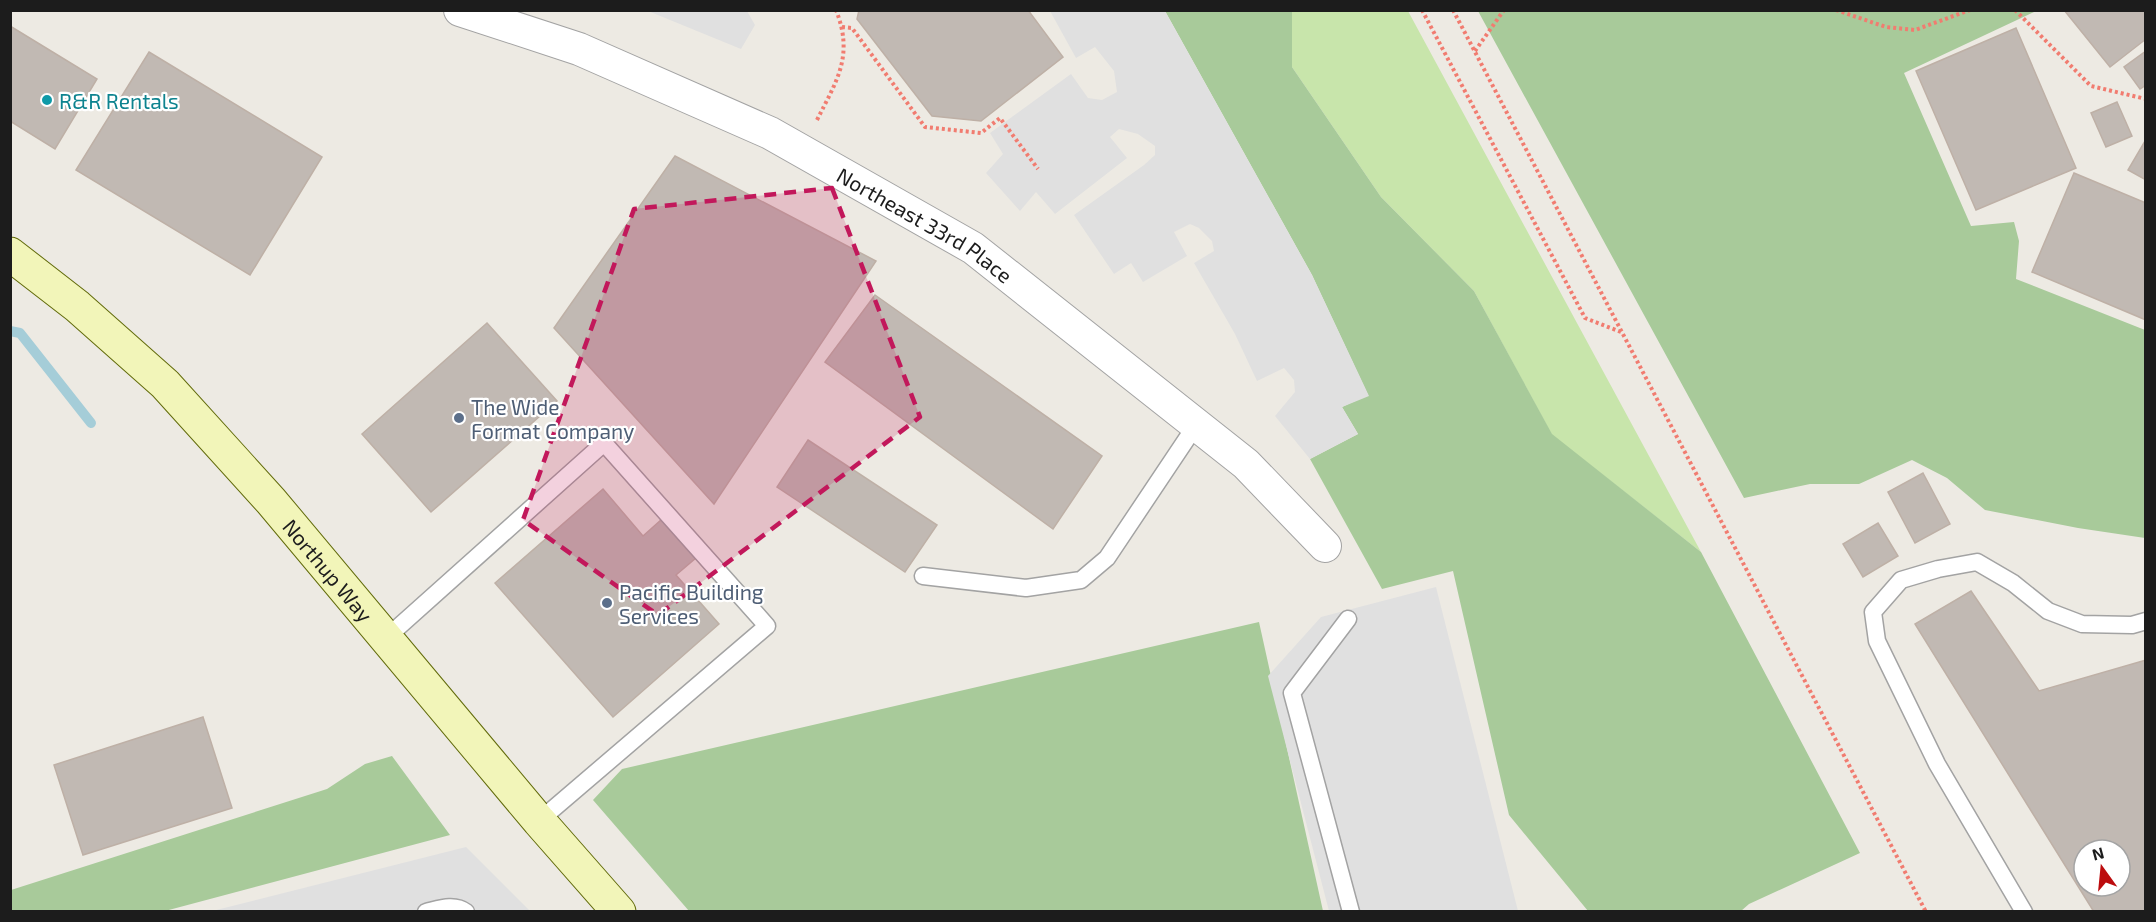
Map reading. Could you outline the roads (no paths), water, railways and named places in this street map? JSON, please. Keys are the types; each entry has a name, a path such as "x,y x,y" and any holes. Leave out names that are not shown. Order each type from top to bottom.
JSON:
{"main road":[{"name":"Northup Way","path":"10,254 78,306 165,384 271,501 539,821 620,912"}],"street":[{"name":"Northeast 33rd Place","path":"460,10 579,49 770,133 973,248 1246,464 1325,546"}],"lane":[{"path":"923,576 1026,588 1081,580 1107,558 1196,425"},
{"path":"386,639 604,443 767,626 539,821"},
{"path":"2024,912 1937,764 1877,641 1874,612 1901,580 1938,568 1977,562 2013,583 2048,611 2082,624 2132,625 2145,621"},
{"path":"1348,619 1292,693 1351,912"},
{"path":"426,912 448,907 464,909 466,912"}],"waterway":[{"path":"10,331 20,333 91,423"}],"place":[{"name":"R&R Rentals","path":"47,100"},
{"name":"The Wide Format Company","path":"459,418"},
{"name":"Pacific Building Services","path":"607,603"}]}
